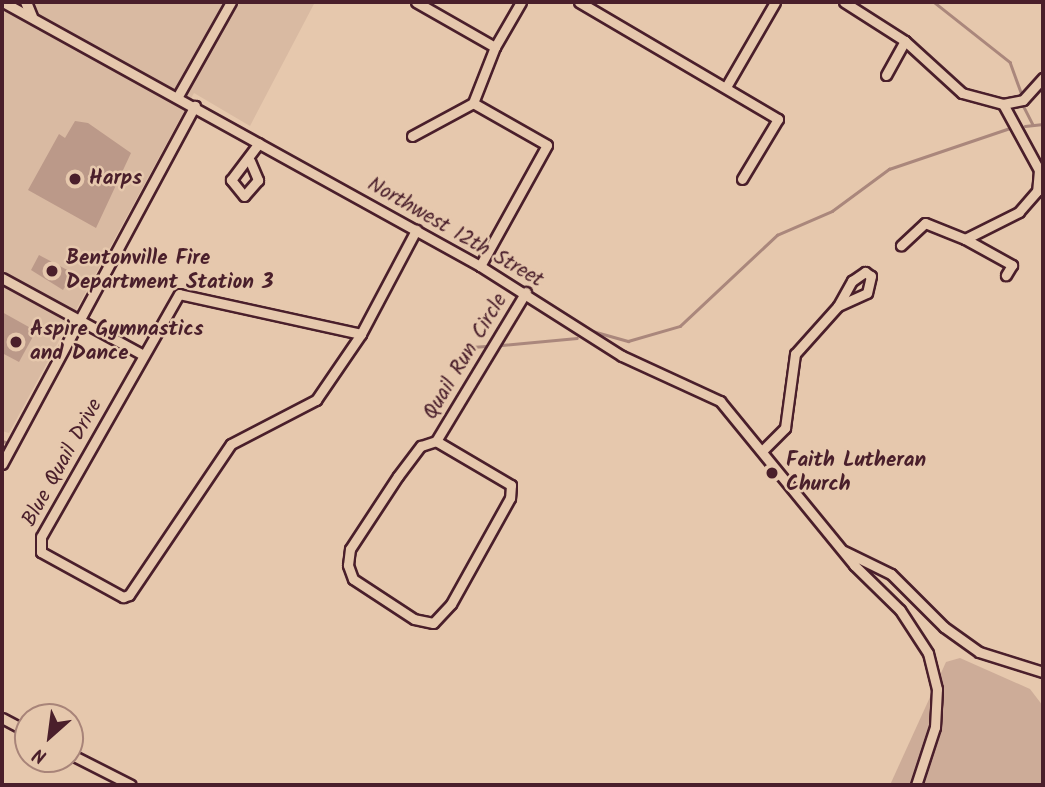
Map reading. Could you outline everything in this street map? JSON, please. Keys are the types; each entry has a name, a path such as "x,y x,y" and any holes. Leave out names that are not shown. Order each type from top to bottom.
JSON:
{"main road":[{"path":"26,2 32,17"}],"street":[{"name":"Northwest 12th Street","path":"3,2 178,96 526,292 601,344 720,401 764,449 843,550 916,632 934,671 936,727 916,785"},
{"path":"178,96 232,2"},
{"path":"416,2 495,47"},
{"path":"412,136 473,103 495,47 521,2"},
{"path":"579,2 778,119 742,179"},
{"path":"726,87 775,2"},
{"path":"844,2 905,41 962,93 1003,104 1023,100 1043,78"},
{"path":"886,75 905,41"},
{"path":"473,103 547,145 480,266"},
{"path":"965,239 1019,212 1037,191 1039,170 1032,148 1003,104"},
{"path":"2,464 82,321 195,106"},
{"path":"250,161 259,142"},
{"path":"901,245 932,222 1012,265 1006,275"},
{"path":"361,334 416,230"},
{"path":"2,278 143,355"},
{"name":"Quail Run Circle","path":"436,441 511,485 510,498 458,592 433,623 414,619 353,579 348,565 351,549 398,476 421,446 436,441 526,292"},
{"name":"Blue Quail Drive","path":"191,294 361,334 316,400 230,444 123,597 41,552 41,537 171,301 191,294"},
{"path":"764,449 785,428 796,354 838,306"},
{"path":"843,550 891,574 944,627 979,652 1043,672"},
{"path":"84,763 115,782 131,785"}],"shaded area":[{"path":"10,2 315,2 250,126 194,93 9,433 2,431 2,17"},
{"path":"960,658 1030,689 1043,706 1043,785 890,785 946,662"}],"building":[{"name":"Harps","path":"75,121 88,123 131,153 96,228 28,190 59,134 65,138"},
{"name":"Bentonville Fire Department Station 3","path":"39,255 73,273 63,290 31,270"},
{"name":"Aspire Gymnastics and Dance","path":"2,312 36,331 19,362 2,353"}],"waterway":[{"path":"934,2 1010,62 1021,93"},
{"path":"1024,107 1033,125"},
{"path":"1025,126 1043,124"},
{"path":"589,330 628,341 680,326 777,235 832,211 889,169 1010,128"},
{"path":"502,345 577,338"},
{"path":"471,347 486,346"},
{"path":"2,441 6,442"}],"place":[{"name":"Harps","path":"75,179"},
{"name":"Bentonville Fire Department Station 3","path":"52,271"},
{"name":"Aspire Gymnastics and Dance","path":"16,342"},
{"name":"Faith Lutheran Church","path":"772,473"}]}
